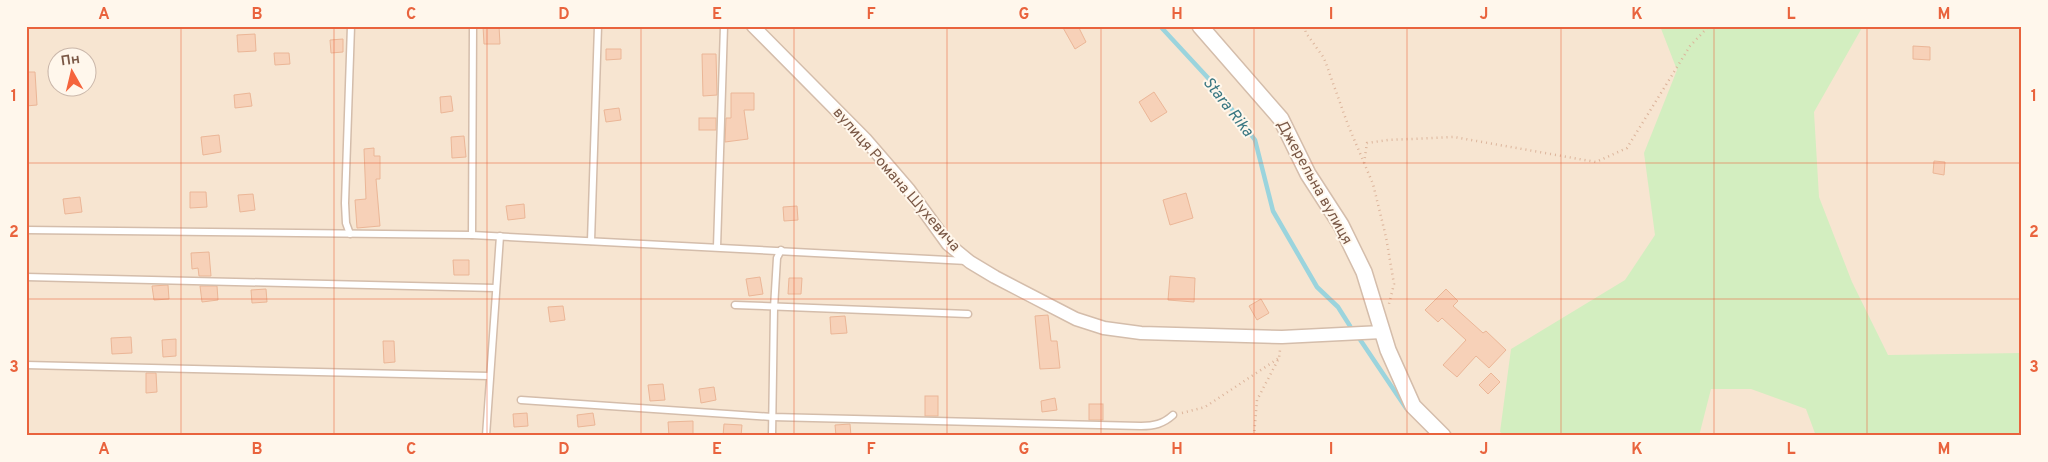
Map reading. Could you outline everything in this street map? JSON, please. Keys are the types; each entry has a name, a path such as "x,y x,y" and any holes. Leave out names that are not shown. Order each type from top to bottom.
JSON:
{"street":[{"name":"вулиця Романа Шухевича","path":"753,26 865,139 909,190 948,244 970,262 995,277 1076,319 1104,328 1141,333 1282,336 1376,332"},
{"name":"Джерельна вулиця","path":"1200,26 1281,119 1308,174 1341,225 1364,272 1376,332 1388,350 1413,406 1443,436"}],"lane":[{"path":"350,234 346,223 345,203 351,26"},
{"path":"472,235 473,26"},
{"path":"591,241 598,26"},
{"path":"717,247 724,26"},
{"path":"26,230 472,235 781,250 970,262"},
{"path":"486,436 500,236"},
{"path":"772,436 774,308 777,258 781,250"},
{"path":"26,276 495,288"},
{"path":"735,305 968,314"},
{"path":"26,365 489,376"},
{"path":"521,400 772,417 1141,426 1156,426 1166,422 1173,415"}],"path":[{"path":"1304,26 1306,33 1324,58 1348,125 1373,184 1386,237 1394,284 1376,332"},
{"path":"1704,26 1704,31"},
{"path":"1364,163 1367,143 1388,140 1454,137 1596,162 1628,148 1690,46 1709,26"},
{"path":"1254,436 1257,400 1279,358 1282,336"},
{"path":"1173,415 1206,408 1279,358"}],"shaded area":[{"path":"26,26 2022,26 2022,436 26,436"}],"green space":[{"path":"1660,26 1863,26 1814,112 1819,197 1852,282 1888,355 2022,353 2022,436 1816,436 1806,409 1751,389 1711,389 1699,436 1506,436 1500,432 1511,349 1625,280 1655,235 1644,153 1677,70"}],"building":[{"path":"483,26 499,26 500,44 484,44"},
{"path":"1062,26 1078,26 1086,42 1075,49"},
{"path":"255,34 256,51 238,52 237,35"},
{"path":"343,39 343,52 331,53 330,40"},
{"path":"1913,46 1930,47 1930,60 1913,59"},
{"path":"606,49 621,49 621,59 606,60"},
{"path":"274,53 289,53 290,64 275,65"},
{"path":"702,54 716,54 717,95 703,96"},
{"path":"26,72 35,72 37,105 26,106"},
{"path":"1154,92 1167,112 1151,122 1139,102"},
{"path":"250,93 252,106 235,108 234,95"},
{"path":"731,93 754,93 754,110 744,110 748,139 725,142 726,118 731,118"},
{"path":"451,96 453,111 441,113 440,97"},
{"path":"619,108 621,120 606,122 604,110"},
{"path":"699,118 716,118 716,130 699,130"},
{"path":"219,135 221,152 203,155 201,137"},
{"path":"464,136 466,157 452,158 451,137"},
{"path":"374,148 374,156 380,156 380,179 376,179 380,226 357,228 355,200 366,199 364,149"},
{"path":"1934,161 1945,162 1944,175 1933,173"},
{"path":"190,192 206,192 207,207 190,208"},
{"path":"1186,193 1193,218 1170,225 1163,200"},
{"path":"253,194 255,210 240,212 238,195"},
{"path":"80,197 82,212 65,214 63,199"},
{"path":"524,204 525,218 508,220 506,206"},
{"path":"797,206 798,220 784,221 783,207"},
{"path":"209,252 211,276 199,276 198,268 192,269 191,253"},
{"path":"453,260 469,260 469,275 454,275"},
{"path":"1170,276 1195,278 1194,302 1168,300"},
{"path":"760,277 763,294 749,296 746,279"},
{"path":"789,278 802,278 801,294 788,294"},
{"path":"168,285 169,299 154,300 152,286"},
{"path":"200,286 217,286 218,300 202,302"},
{"path":"266,289 267,302 252,303 251,290"},
{"path":"1446,289 1458,301 1453,306 1483,333 1486,331 1506,350 1489,368 1476,356 1457,377 1443,365 1466,340 1442,318 1438,322 1425,310"},
{"path":"1261,299 1269,313 1257,320 1249,306"},
{"path":"563,306 565,320 550,322 548,307"},
{"path":"1048,315 1051,341 1057,341 1060,368 1040,369 1035,316"},
{"path":"845,316 847,333 831,334 830,317"},
{"path":"131,337 132,353 112,354 111,338"},
{"path":"176,339 176,356 163,357 162,340"},
{"path":"383,341 394,341 395,362 384,363"},
{"path":"146,373 156,373 157,392 146,393"},
{"path":"1491,373 1500,382 1488,394 1479,385"},
{"path":"663,384 665,400 650,401 648,385"},
{"path":"714,387 716,400 701,403 699,389"},
{"path":"925,396 938,396 938,416 925,416"},
{"path":"1055,398 1057,410 1042,412 1041,401"},
{"path":"1089,404 1103,404 1103,420 1089,420"},
{"path":"527,413 528,426 514,427 513,414"},
{"path":"593,413 595,425 578,427 577,415"},
{"path":"693,421 693,436 669,436 668,422"},
{"path":"724,424 742,425 741,436 723,436"},
{"path":"850,424 851,436 836,436 835,425"}],"waterway":[{"name":"Stara Rika","path":"1160,26 1209,79 1255,140 1273,211 1317,287 1338,307 1350,326"},
{"name":"Stara Rika","path":"1359,338 1406,408"}]}
